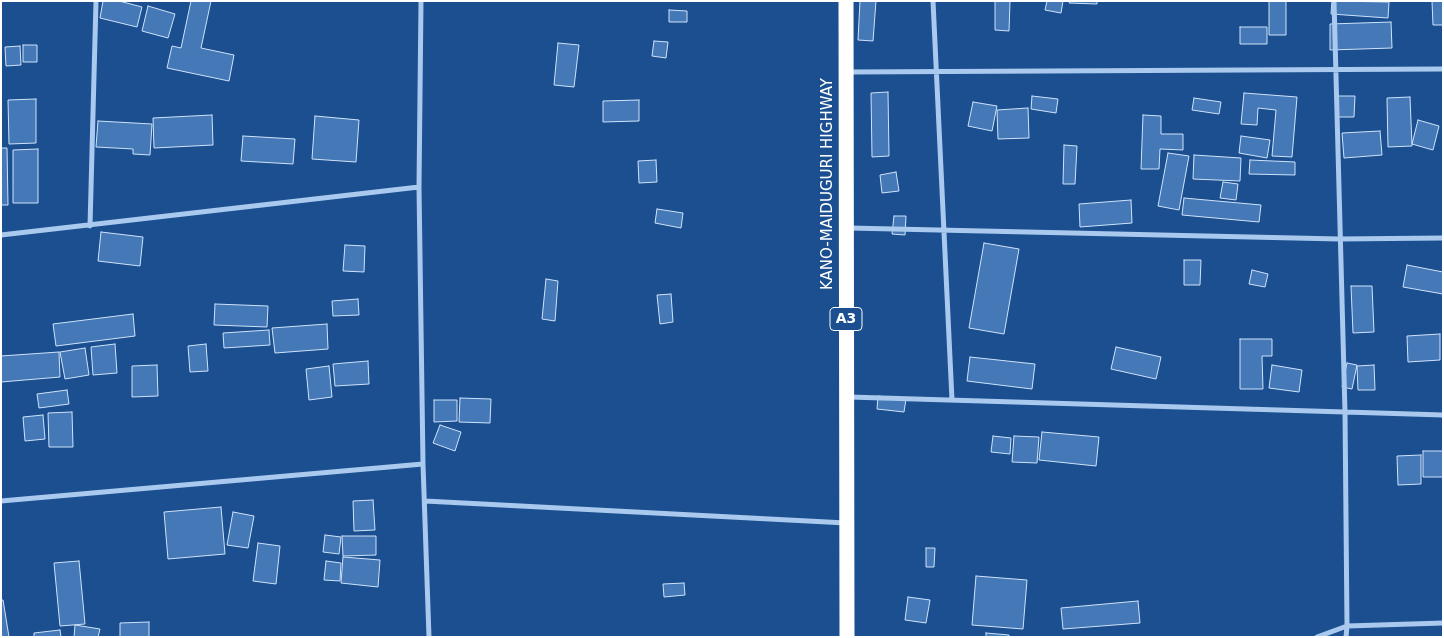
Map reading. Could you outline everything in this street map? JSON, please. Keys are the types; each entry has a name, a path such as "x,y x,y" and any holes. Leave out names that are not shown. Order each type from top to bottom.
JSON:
{"highway":[{"name":"KANO-MAIDUGURI HIGHWAY","path":"846,1 847,637"}],"street":[{"path":"90,226 96,1"},
{"path":"421,1 419,187 423,464 429,637"},
{"path":"933,1 952,400"},
{"path":"1334,1 1345,412 1346,637"},
{"path":"846,72 1443,69"},
{"path":"1,235 419,187"},
{"path":"846,228 1339,239 1443,238"},
{"path":"846,397 1443,415"},
{"path":"1,501 423,464"},
{"path":"425,501 847,523"},
{"path":"1317,637 1347,626 1443,623"}],"building":[{"path":"103,1 119,1 142,7 137,27 100,18"},
{"path":"191,1 211,1 201,48 234,55 229,81 167,68 172,46 181,48"},
{"path":"860,1 876,1 873,41 858,40"},
{"path":"995,1 1010,1 1009,31 995,30"},
{"path":"1047,1 1063,1 1061,13 1045,10"},
{"path":"1070,1 1097,1 1097,4 1069,3"},
{"path":"1269,1 1286,1 1286,35 1269,35"},
{"path":"1332,1 1389,2 1388,18 1331,14"},
{"path":"1432,1 1443,1 1443,25 1433,25"},
{"path":"148,6 175,14 168,38 142,31"},
{"path":"669,10 687,11 687,22 669,22"},
{"path":"1391,22 1392,48 1330,50 1330,24"},
{"path":"1240,27 1267,27 1267,44 1240,44"},
{"path":"654,41 668,42 666,58 652,56"},
{"path":"558,43 579,45 574,87 554,85"},
{"path":"23,45 37,45 37,62 23,62"},
{"path":"20,46 21,65 6,66 5,47"},
{"path":"888,92 889,156 872,157 871,93"},
{"path":"1244,93 1297,97 1292,157 1272,156 1276,110 1258,108 1257,125 1241,124"},
{"path":"1032,96 1058,99 1056,113 1031,109"},
{"path":"1338,96 1355,96 1354,117 1338,117"},
{"path":"1410,97 1412,146 1388,147 1387,98"},
{"path":"1194,98 1221,102 1219,114 1192,110"},
{"path":"36,99 36,143 9,144 8,100"},
{"path":"639,100 639,121 603,122 603,101"},
{"path":"973,102 997,106 992,131 968,126"},
{"path":"1028,108 1029,138 998,139 997,110"},
{"path":"212,115 213,145 154,148 153,118"},
{"path":"1143,115 1161,116 1161,134 1183,134 1183,150 1160,149 1159,169 1141,169"},
{"path":"315,116 359,120 356,162 312,159"},
{"path":"1418,120 1439,126 1433,150 1412,144"},
{"path":"98,121 152,124 150,155 133,154 133,149 96,147"},
{"path":"1380,131 1382,155 1344,158 1342,133"},
{"path":"243,136 295,139 293,164 241,161"},
{"path":"1241,136 1270,140 1267,158 1239,153"},
{"path":"1064,145 1077,146 1075,184 1063,184"},
{"path":"1,148 7,148 8,205 1,205"},
{"path":"38,149 38,203 13,203 13,150"},
{"path":"1168,153 1189,156 1179,210 1158,206"},
{"path":"1194,155 1241,158 1240,181 1193,179"},
{"path":"656,160 657,182 639,183 638,161"},
{"path":"1250,160 1295,162 1295,175 1249,174"},
{"path":"896,172 899,191 882,193 880,175"},
{"path":"1223,182 1238,184 1236,200 1220,198"},
{"path":"1184,198 1261,205 1259,222 1182,215"},
{"path":"1131,200 1132,223 1080,227 1079,204"},
{"path":"657,209 683,213 681,228 655,223"},
{"path":"894,216 906,216 905,235 892,234"},
{"path":"101,232 143,237 140,266 98,261"},
{"path":"984,243 1019,249 1004,334 969,328"},
{"path":"345,245 365,246 364,272 343,271"},
{"path":"1184,260 1201,260 1200,285 1184,285"},
{"path":"1407,265 1443,272 1443,294 1403,287"},
{"path":"1252,270 1268,274 1265,287 1249,284"},
{"path":"546,279 558,281 555,321 542,319"},
{"path":"1351,286 1372,286 1374,332 1353,333"},
{"path":"671,294 673,322 660,324 657,295"},
{"path":"358,299 359,315 333,316 332,301"},
{"path":"215,304 268,306 267,327 214,325"},
{"path":"133,314 135,336 56,346 53,324"},
{"path":"327,324 328,349 275,353 272,328"},
{"path":"269,330 270,345 224,348 223,333"},
{"path":"1440,334 1440,360 1408,362 1407,336"},
{"path":"1240,339 1272,339 1272,356 1262,356 1263,389 1240,389"},
{"path":"115,344 117,373 93,375 91,347"},
{"path":"206,344 208,371 190,372 188,346"},
{"path":"1116,347 1161,357 1156,379 1111,369"},
{"path":"85,348 89,375 65,379 60,352"},
{"path":"59,352 60,377 1,382 1,356"},
{"path":"970,357 1035,364 1032,389 967,381"},
{"path":"368,361 369,384 335,386 333,364"},
{"path":"1347,363 1357,365 1352,389 1342,387"},
{"path":"157,365 158,396 132,397 132,366"},
{"path":"1272,365 1302,370 1299,392 1269,388"},
{"path":"1374,365 1375,390 1358,390 1357,366"},
{"path":"329,366 332,397 309,400 306,369"},
{"path":"67,390 69,404 39,408 37,394"},
{"path":"878,396 906,399 904,412 877,409"},
{"path":"460,398 491,399 490,423 459,422"},
{"path":"434,400 457,400 457,421 434,422"},
{"path":"72,412 73,447 49,447 48,413"},
{"path":"43,415 45,439 25,441 23,417"},
{"path":"440,425 461,432 455,451 433,443"},
{"path":"1042,432 1099,437 1096,466 1039,460"},
{"path":"993,436 1011,438 1010,454 991,452"},
{"path":"1014,436 1039,437 1037,463 1012,462"},
{"path":"1423,451 1443,451 1443,477 1423,477"},
{"path":"1421,455 1421,484 1398,485 1397,456"},
{"path":"373,500 375,530 354,531 353,501"},
{"path":"221,507 225,554 168,559 164,512"},
{"path":"233,512 254,516 248,548 227,545"},
{"path":"325,535 341,537 339,554 323,552"},
{"path":"342,536 376,536 376,555 343,556"},
{"path":"258,543 280,546 276,584 253,581"},
{"path":"926,548 935,548 934,567 926,567"},
{"path":"343,557 380,560 378,587 341,583"},
{"path":"79,561 85,624 60,626 54,563"},
{"path":"326,561 341,563 340,581 324,580"},
{"path":"976,576 1027,580 1023,629 972,625"},
{"path":"684,583 685,595 664,597 663,584"},
{"path":"908,597 930,600 926,623 905,620"},
{"path":"1,600 3,600 9,637 1,637"},
{"path":"1138,601 1140,623 1063,629 1061,608"},
{"path":"149,622 149,637 120,637 120,623"},
{"path":"75,625 100,629 98,637 74,637"},
{"path":"60,630 61,637 34,637 34,633"},
{"path":"986,633 1009,635 1009,637 986,637"}]}
